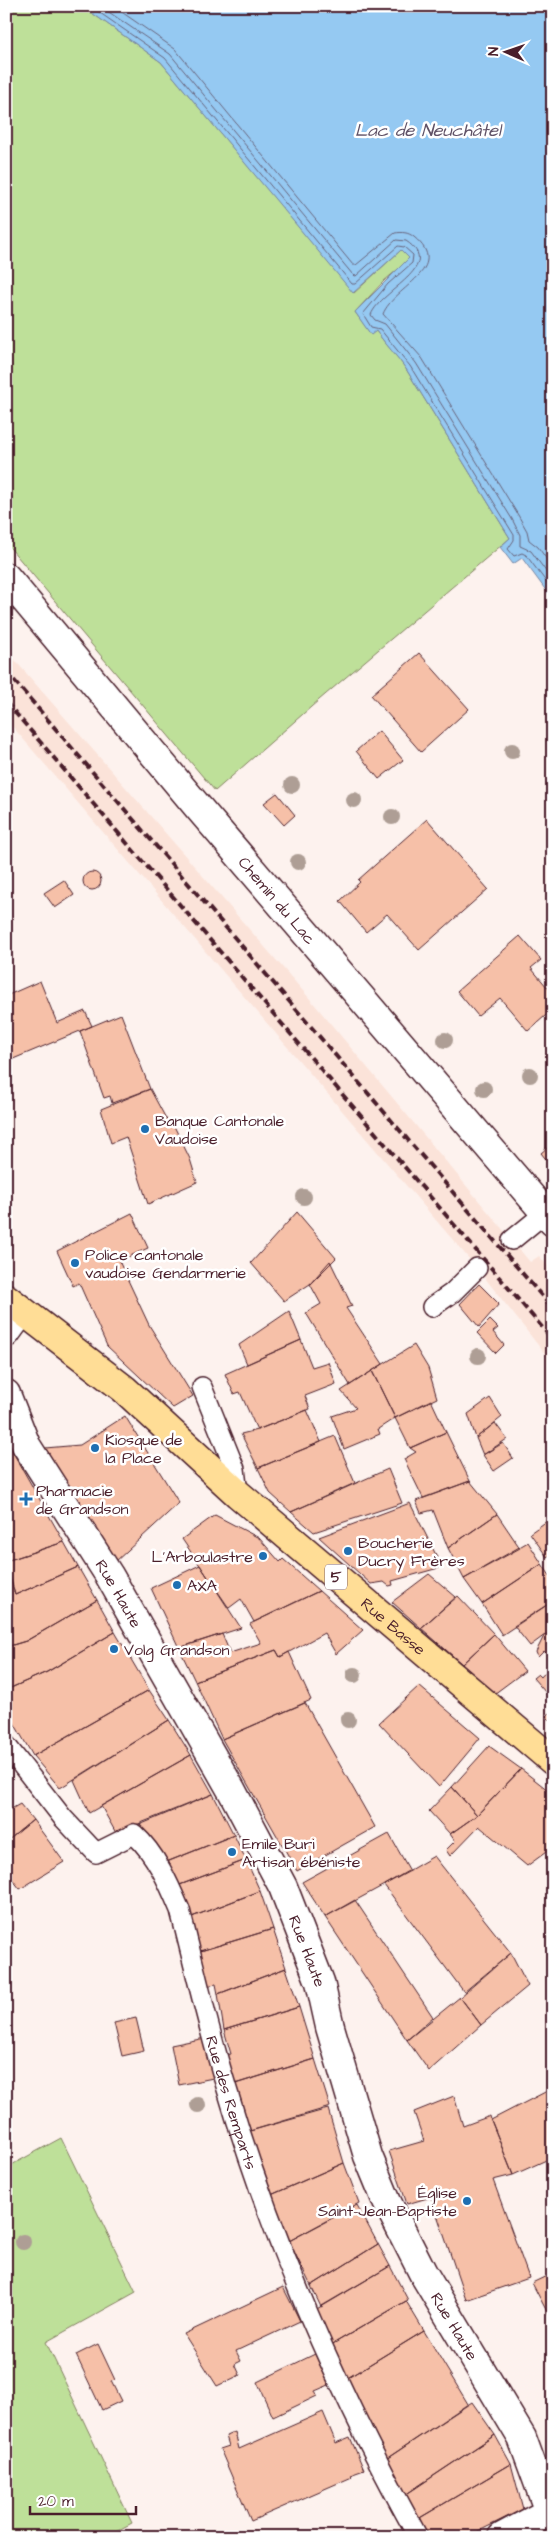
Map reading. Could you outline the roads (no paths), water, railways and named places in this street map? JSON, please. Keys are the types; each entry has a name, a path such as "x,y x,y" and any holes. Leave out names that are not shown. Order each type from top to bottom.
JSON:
{"main road":[{"name":"Rue Basse","path":"14,1304 124,1389 238,1494 553,1761"}],"street":[{"name":"Chemin du Lac","path":"6,577 197,806 549,1218"},
{"path":"6,1333 14,1304"},
{"name":"Rue Haute","path":"6,1394 26,1445 109,1575 232,1791 283,1887 320,1982 330,2027 368,2156 387,2202 423,2273 522,2438 545,2515"},
{"path":"502,2537 545,2515"}],"lane":[{"path":"512,1240 549,1218"},
{"path":"432,1307 452,1293 477,1268"},
{"path":"202,1386 234,1469 238,1494"},
{"name":"Rue des Remparts","path":"6,1745 63,1818 96,1853 134,1834 142,1841 171,1888 180,1910 226,2087 290,2269 378,2464 418,2537"}],"water":[{"name":"Lac de Neuchâtel","path":"82,6 553,6 553,600 522,558 513,564 500,547 510,538 406,369 376,331 371,335 355,312 409,258 401,250 353,293 161,62"}],"railway":[{"path":"6,671 553,1309"},
{"path":"6,702 553,1340"}],"place":[{"name":"Banque Cantonale Vaudoise","path":"145,1129"},
{"name":"Police cantonale vaudoise Gendarmerie","path":"75,1263"},
{"name":"Kiosque de la Place","path":"95,1448"},
{"name":"Pharmacie de Grandson","path":"26,1499"},
{"name":"Boucherie Ducry Frères","path":"348,1551"},
{"name":"L’Arboulastre","path":"263,1556"},
{"name":"AXA","path":"177,1585"},
{"name":"Volg Grandson","path":"114,1649"},
{"name":"Emile Buri Artisan ébéniste","path":"232,1852"},
{"name":"Église Saint-Jean-Baptiste","path":"467,2201"}]}
